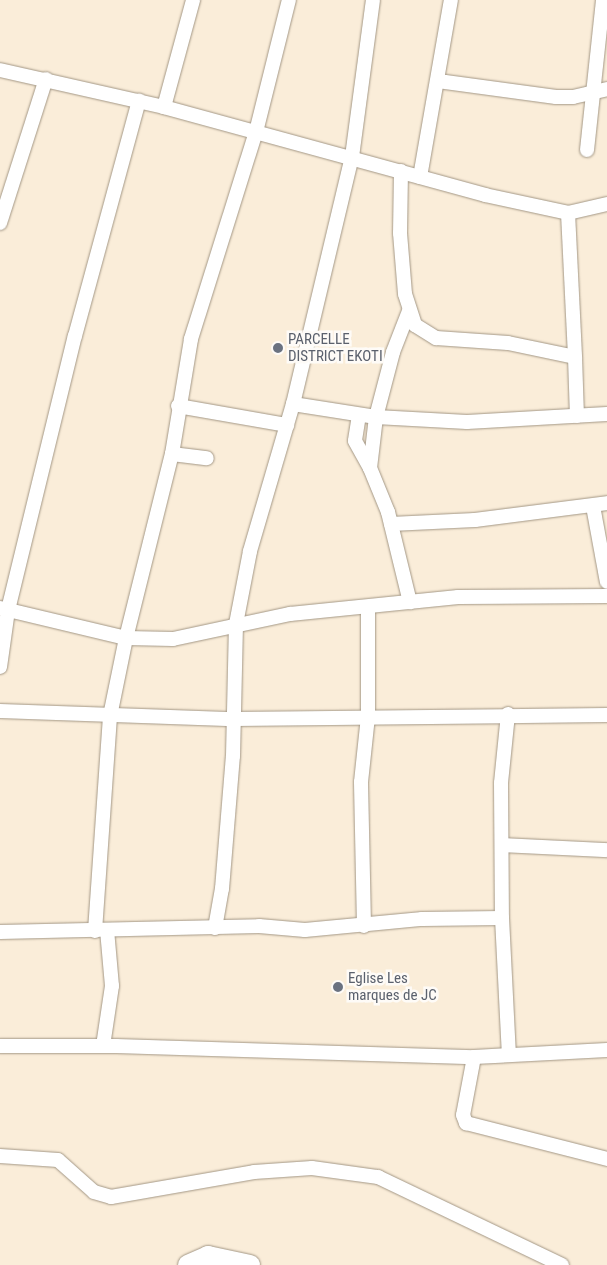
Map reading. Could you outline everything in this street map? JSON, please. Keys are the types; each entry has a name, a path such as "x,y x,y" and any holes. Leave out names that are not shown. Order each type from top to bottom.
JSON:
{"street":[{"path":"164,107 193,0"},
{"path":"103,1046 112,986 101,931 110,716 126,638 172,454 178,406 191,339 256,132 289,0"},
{"path":"216,928 226,850 234,719 236,624 250,551 293,404 352,157 373,0"},
{"path":"420,177 451,0"},
{"path":"587,150 601,90 603,0"},
{"path":"0,70 164,107 420,177 568,213 607,204"},
{"path":"0,223 46,79"},
{"path":"438,81 556,97 573,97 601,90"},
{"path":"0,666 4,609 139,101"},
{"path":"401,171 400,233 409,311 416,325 436,338 508,343 575,357"},
{"path":"568,213 577,416"},
{"path":"370,468 376,417 393,352 409,311"},
{"path":"293,404 376,417 468,422 607,414"},
{"path":"178,406 287,425"},
{"path":"359,415 355,441 370,468 391,524 410,602"},
{"path":"172,454 207,458"},
{"path":"391,524 475,520 607,503"},
{"path":"593,506 607,582"},
{"path":"4,609 126,638 173,638 290,614 368,608 410,602 497,596 607,596"},
{"path":"364,926 361,782 368,716 368,608"},
{"path":"0,711 234,719 508,714 607,715"},
{"path":"508,714 501,783 503,846 502,918 510,1054"},
{"path":"503,846 607,850"},
{"path":"0,932 259,926 305,930 364,926 422,919 502,918"},
{"path":"0,1046 103,1046 474,1057 607,1050"},
{"path":"474,1057 464,1115 466,1123 607,1159"},
{"path":"0,1156 58,1160 94,1192 111,1197 254,1172 312,1168 378,1178 562,1265"},
{"path":"188,1265 208,1256 250,1265"}],"place":[{"name":"PARCELLE DISTRICT EKOTI","path":"278,348"},
{"name":"Eglise Les marques de JC","path":"338,987"}]}
